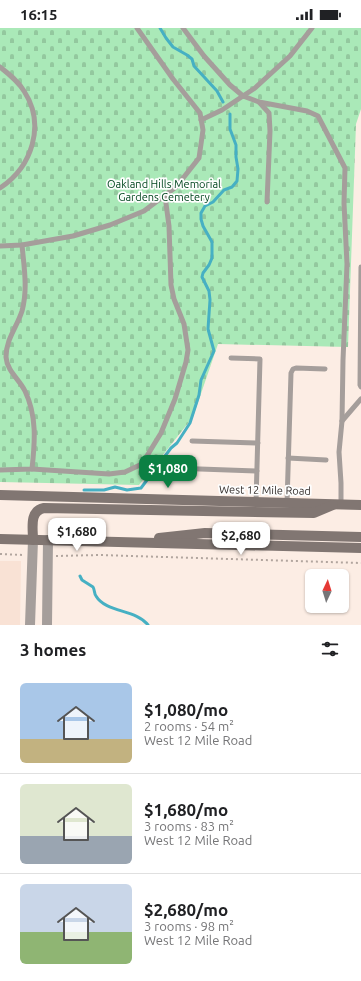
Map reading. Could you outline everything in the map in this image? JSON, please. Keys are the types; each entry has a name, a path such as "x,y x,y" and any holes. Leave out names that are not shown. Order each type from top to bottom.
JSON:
{"main road":[{"name":"West 12 Mile Road","path":"0,495 361,505"},
{"path":"32,540 34,515 38,510 44,508 314,513 339,504"},
{"path":"122,542 205,533 361,537"},
{"path":"0,539 361,548"}],"street":[{"path":"30,625 32,540"},
{"path":"47,625 48,540"}],"lane":[{"path":"0,246 22,245 73,236 98,229 144,211 176,187 199,158 203,130 200,113 173,80 138,28"},
{"path":"183,28 204,56 230,85 243,96 259,102 307,111 318,116 345,168 344,203 347,264 342,421 339,452 341,483 339,504"},
{"path":"201,120 222,110 255,88 290,56 312,28"},
{"path":"0,67 13,77 25,91 32,108 35,126 33,144 26,162 15,176 0,188"},
{"path":"259,102 269,112 270,131 267,202"},
{"path":"0,470 32,469 109,474 125,472 142,464 161,433 175,399 188,350 184,324 174,299 171,284 170,226 165,196"},
{"path":"22,245 26,280 25,299 21,314 7,346 6,359 9,368 24,390 31,406 35,440 32,469"},
{"path":"361,267 361,387"},
{"path":"231,358 260,358 256,502"},
{"path":"287,503 292,369 325,369"},
{"path":"342,421 361,399"},
{"path":"192,441 258,443"},
{"path":"288,458 326,460"},
{"path":"172,468 257,471"}],"path":[{"path":"0,554 32,555"},
{"path":"48,556 99,555 361,563"}],"shaded area":[{"path":"0,561 21,561 20,625 0,625"}],"green space":[{"name":"Oakland Hills Memorial Gardens Cemetery","path":"0,28 361,28 361,109 356,124 348,347 218,344 193,417 139,485 0,482"}],"waterway":[{"path":"160,28 173,47 192,59 194,66 217,91 223,102"},
{"path":"84,490 104,490 115,487 127,490 141,488 171,448 177,443 190,423 199,395 201,380 214,351 208,329 210,300 209,291 202,277 212,258 212,242 203,226 201,213 205,206 213,202 224,190 232,187 237,181 238,169 236,145 230,129 230,114"},
{"path":"80,576 82,580 93,587 95,595 101,601 107,605 136,616 148,625"}]}
